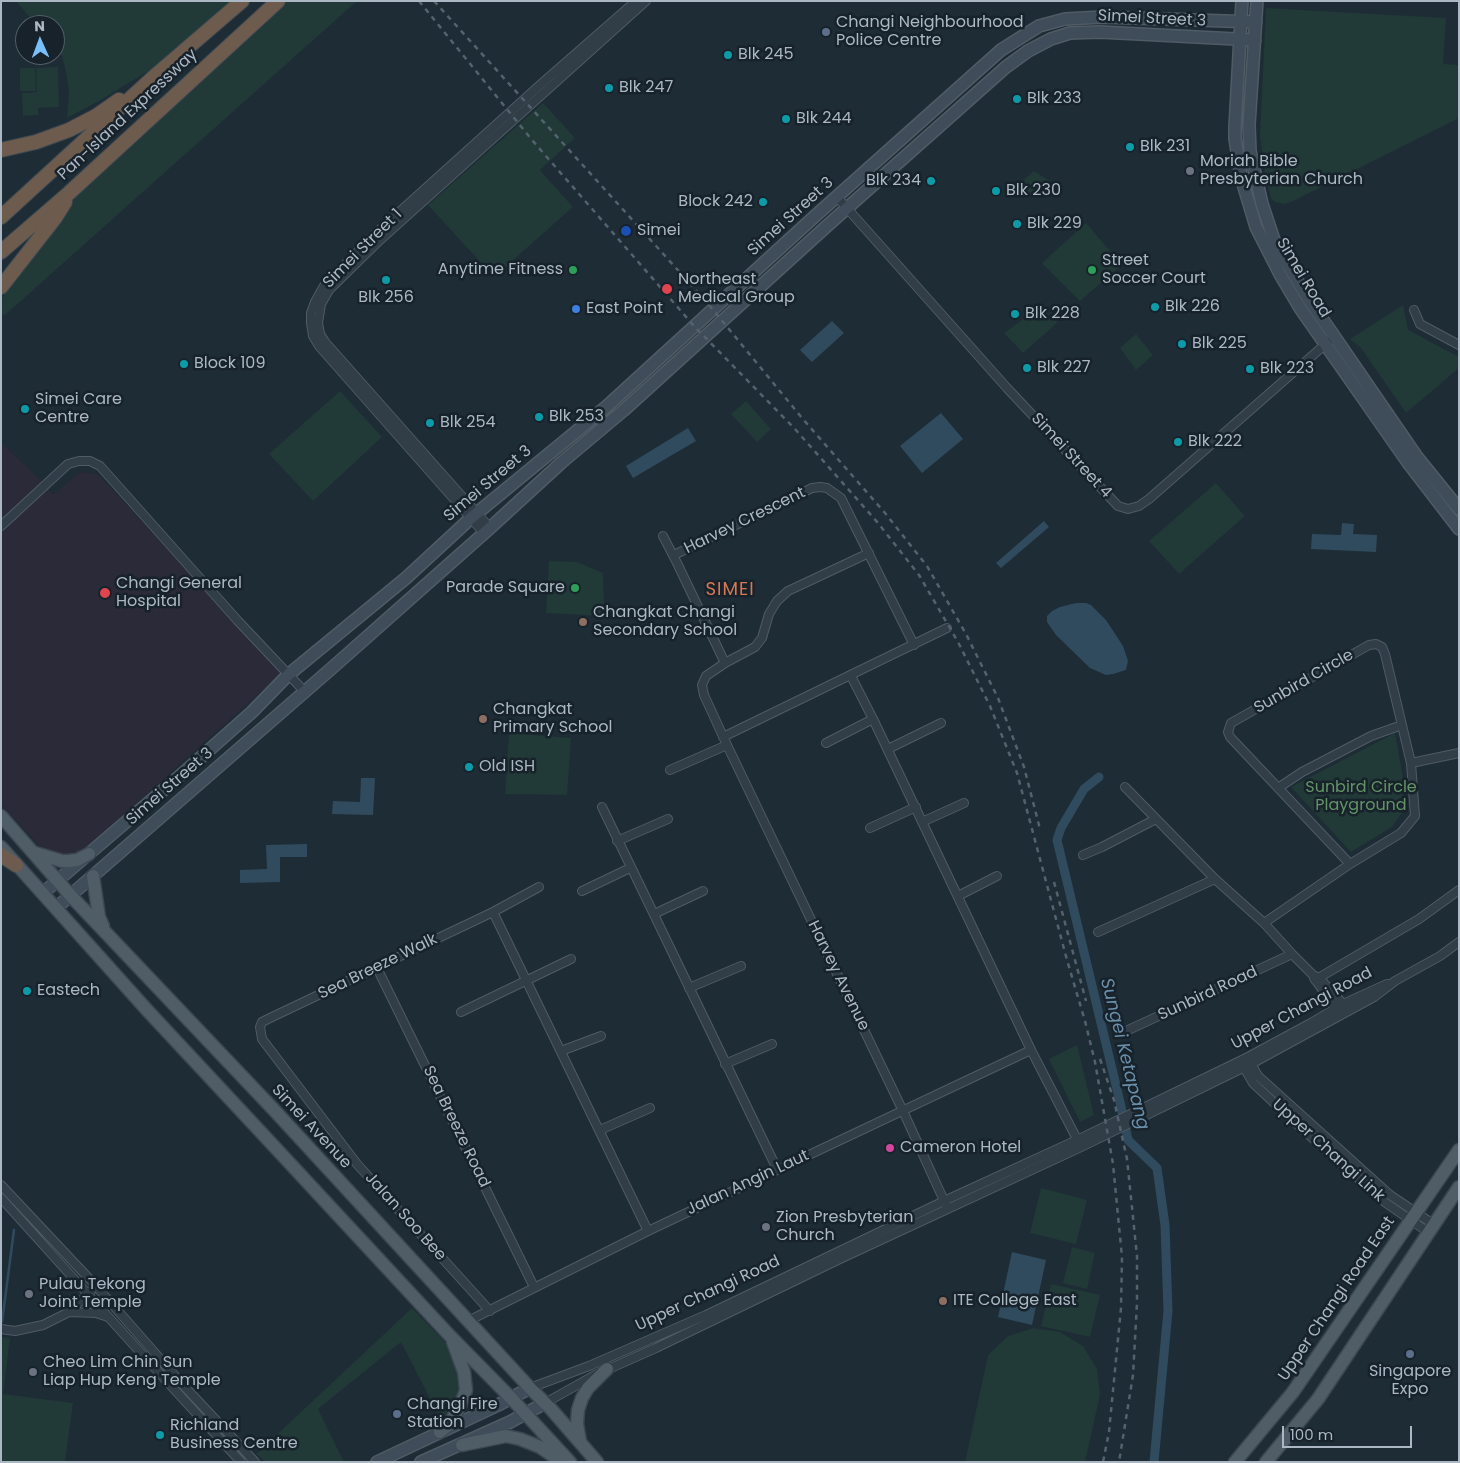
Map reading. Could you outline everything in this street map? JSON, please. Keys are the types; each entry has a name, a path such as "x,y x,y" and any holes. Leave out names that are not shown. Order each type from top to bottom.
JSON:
{"highway":[{"name":"Pan-Island Expressway","path":"1,217 156,75 242,1"},
{"name":"Pan-Island Expressway","path":"1,252 69,193 278,1"},
{"path":"1,150 36,142 68,130 96,116 156,75"},
{"path":"1,287 55,218 69,193"},
{"path":"1,855 16,864"}],"main road":[{"name":"Simei Road","path":"1242,1 1235,127 1241,177 1256,227 1276,267 1300,308 1329,340 1459,508"},
{"name":"Simei Road","path":"1257,1 1249,125 1250,151 1262,204 1275,243 1309,300 1329,340 1409,464 1459,528"},
{"name":"Simei Street 3","path":"43,893 167,788 252,712 288,675 406,578 474,516 606,407 814,216 1001,50 1039,26 1065,19 1103,17 1256,22"},
{"name":"Simei Street 3","path":"56,908 305,692 562,462 624,410 1006,67 1028,51 1051,39 1070,33 1100,32 1255,40"},
{"path":"1235,127 1243,121 1249,125"},
{"path":"252,712 265,711 274,719"},
{"name":"Simei Avenue","path":"1,816 71,896 255,1090 530,1388 546,1403 597,1462"},
{"path":"1,848 154,1017 451,1337 570,1462"},
{"path":"35,853 62,861 77,860 89,854"},
{"path":"93,876 99,917 105,931"},
{"name":"Upper Changi Road East","path":"1236,1462 1293,1392 1459,1150"},
{"path":"1266,1462 1318,1400 1430,1228 1459,1187"},
{"path":"440,1432 449,1424 460,1406 466,1390 464,1372 451,1337"},
{"path":"580,1442 576,1424 582,1398 588,1388 607,1369"},
{"name":"Upper Changi Road","path":"377,1462 530,1388"},
{"name":"Upper Changi Road","path":"421,1462 462,1445 546,1403"},
{"path":"462,1445 506,1436 540,1447 562,1462"}],"street":[{"name":"Simei Street 1","path":"474,516 319,346 311,324 314,302 324,286 375,234 636,1"},
{"name":"Simei Street 1","path":"487,531 325,342 320,334 318,323 321,304 329,290 380,240 646,1"},
{"name":"Simei Street 4","path":"837,197 1084,472 1118,506 1128,509 1139,506 1149,499 1329,340"},
{"path":"1414,310 1420,324 1459,345"},
{"path":"1,526 68,464 90,461 100,466 305,692"},
{"name":"Harvey Crescent","path":"674,555 812,488 820,487 834,492 840,498 869,553 914,645"},
{"path":"663,536 674,555 724,663"},
{"path":"725,741 704,695 702,685 706,676 724,663 756,648 762,638 769,614 777,601 788,591 869,553"},
{"path":"670,770 947,628"},
{"name":"Sunbird Circle","path":"1264,923 1350,864 1402,833 1415,816 1411,763 1385,654 1382,647 1376,644 1369,645 1231,724 1228,732 1230,737 1350,864"},
{"path":"851,676 916,807 1031,1050 1079,1143"},
{"path":"826,743 873,719"},
{"path":"888,749 941,723"},
{"path":"1278,788 1302,772 1371,736 1402,725"},
{"name":"Harvey Avenue","path":"725,741 946,1204"},
{"path":"1411,763 1459,753"},
{"path":"1125,787 1215,879 1264,923 1316,978 1342,1009"},
{"path":"922,822 964,803"},
{"path":"602,807 777,1169"},
{"path":"870,828 916,807"},
{"path":"618,841 668,819"},
{"path":"1083,855 1156,819"},
{"path":"582,891 630,868"},
{"path":"958,896 997,876"},
{"path":"1098,932 1215,879"},
{"name":"Sea Breeze Walk","path":"262,1022 493,912 539,887"},
{"path":"1316,978 1419,919 1459,890"},
{"path":"654,914 703,891"},
{"path":"493,912 648,1231"},
{"name":"Upper Changi Road","path":"530,1388 589,1366 706,1315 1079,1143 1246,1062 1342,1009 1374,997 1395,981 1440,956 1459,942"},
{"name":"Sunbird Road","path":"1124,1032 1292,954"},
{"path":"461,1012 572,959"},
{"path":"689,988 741,966"},
{"name":"Sea Breeze Road","path":"377,968 534,1287"},
{"name":"Jalan Soo Bee","path":"262,1022 260,1032 264,1042 357,1164 490,1310"},
{"path":"561,1051 601,1036"},
{"path":"725,1064 772,1044"},
{"name":"Jalan Angin Laut","path":"468,1321 648,1231 1031,1050"},
{"name":"Upper Changi Link","path":"1246,1062 1258,1076 1413,1217 1430,1228"},
{"path":"600,1130 650,1108"},
{"path":"1,1185 96,1286 184,1386 255,1462"},
{"path":"1,1198 241,1462"},
{"name":"Upper Changi Road","path":"546,1403 607,1369 656,1348 946,1204"},
{"path":"1,1329 15,1330 43,1325 69,1312 96,1286"},
{"path":"69,1312 96,1313 108,1317"}],"shaded area":[{"path":"832,321 844,333 812,362 800,350"},
{"path":"941,413 963,439 922,473 900,446"},
{"path":"688,428 696,441 633,478 626,466"},
{"name":"Changi General Hospital","path":"1,443 40,479 53,495 80,472 98,474 282,673 76,856 47,854 1,804"},
{"path":"1044,521 1049,527 1001,568 996,563"},
{"path":"1342,523 1354,524 1353,534 1377,535 1376,552 1311,549 1312,534 1341,535"},
{"path":"1076,603 1091,605 1106,620 1123,646 1128,661 1126,670 1106,675 1090,668 1056,635 1047,622 1047,616 1060,607"},
{"path":"361,778 375,778 373,815 332,814 333,801 360,802"},
{"path":"307,844 307,857 280,857 280,882 240,883 240,870 267,869 266,845"},
{"path":"1012,1252 1046,1260 1032,1325 998,1317"}],"green space":[{"path":"16,1 234,1 175,55 67,118 69,92 64,65 65,15 28,15"},
{"path":"281,1 357,1 4,316 1,312 1,299 27,257 64,206"},
{"path":"1266,8 1446,18 1443,64 1459,65 1459,118 1291,202 1285,204 1275,202 1271,198 1265,174 1260,136"},
{"path":"58,67 59,107 38,108 38,115 23,116 22,93 37,92 36,68"},
{"path":"20,68 35,68 36,91 20,91"},
{"path":"543,103 575,138 540,170 573,207 494,277 428,205"},
{"path":"1034,171 1050,181 1033,198 1019,184"},
{"path":"1086,223 1122,265 1080,301 1042,263"},
{"path":"1403,305 1408,330 1459,357 1459,368 1406,413 1361,348 1350,339"},
{"path":"1036,310 1058,322 1023,353 1004,333"},
{"path":"1136,334 1153,355 1136,370 1120,348"},
{"path":"340,391 382,437 313,501 269,454"},
{"path":"746,401 771,429 757,442 731,414"},
{"path":"1216,483 1245,516 1179,574 1149,541"},
{"name":"Parade Square","path":"549,561 577,562 603,573 603,616 546,613"},
{"path":"509,733 571,738 567,795 505,794"},
{"name":"Sunbird Circle Playground","path":"1395,733 1403,778 1404,810 1392,827 1351,852 1291,787"},
{"path":"1077,1045 1094,1115 1080,1122 1049,1059"},
{"path":"1041,1188 1087,1200 1076,1244 1030,1233"},
{"path":"1072,1247 1095,1253 1087,1289 1063,1283"},
{"path":"1051,1284 1100,1295 1090,1337 1041,1326"},
{"path":"412,1308 446,1343 457,1373 459,1387 454,1402 441,1420 401,1342 318,1409 344,1462 266,1462 256,1454"},
{"path":"1033,1328 1060,1332 1083,1346 1097,1369 1100,1395 1085,1462 965,1462 988,1355 1008,1336"},
{"path":"1,1337 10,1338 3,1394 73,1403 65,1462 1,1462"}],"waterway":[{"name":"Sungei Ketapang","path":"1099,777 1084,789 1061,828 1057,840 1128,1140 1157,1168 1165,1225 1168,1311 1154,1462"},
{"path":"2,1322 14,1230"}],"railway":[{"path":"419,1 532,140 694,326 795,429 878,523 919,575 958,642 990,706 1017,773 1085,1021 1095,1062 1113,1164 1122,1257 1121,1308 1109,1432 1103,1462"},
{"path":"434,1 705,300 802,418 885,513 927,566 966,634 998,698 1024,767 1040,829"},
{"path":"1054,882 1086,1001"},
{"path":"1100,1059 1114,1100 1127,1159 1137,1256 1137,1303 1133,1375 1119,1462"}],"place":[{"name":"Changi Neighbourhood Police Centre","path":"826,32"},
{"name":"Blk 245","path":"728,55"},
{"name":"Blk 247","path":"609,88"},
{"name":"Blk 233","path":"1017,99"},
{"name":"Blk 244","path":"786,119"},
{"name":"Blk 231","path":"1130,147"},
{"name":"Moriah Bible Presbyterian Church","path":"1190,171"},
{"name":"Blk 234","path":"931,181"},
{"name":"Blk 230","path":"996,191"},
{"name":"Block 242","path":"763,202"},
{"name":"Blk 229","path":"1017,224"},
{"name":"Simei","path":"626,231"},
{"name":"Anytime Fitness","path":"573,270"},
{"name":"Street Soccer Court","path":"1092,270"},
{"name":"Blk 256","path":"386,280"},
{"name":"Northeast Medical Group","path":"667,289"},
{"name":"Blk 226","path":"1155,307"},
{"name":"East Point","path":"576,309"},
{"name":"Blk 228","path":"1015,314"},
{"name":"Blk 225","path":"1182,344"},
{"name":"Block 109","path":"184,364"},
{"name":"Blk 227","path":"1027,368"},
{"name":"Blk 223","path":"1250,369"},
{"name":"Simei Care Centre","path":"25,409"},
{"name":"Blk 253","path":"539,417"},
{"name":"Blk 254","path":"430,423"},
{"name":"Blk 222","path":"1178,442"},
{"name":"Parade Square","path":"575,588"},
{"name":"Changi General Hospital","path":"105,593"},
{"name":"Changkat Changi Secondary School","path":"583,622"},
{"name":"Changkat Primary School","path":"483,719"},
{"name":"Old ISH","path":"469,767"},
{"name":"Eastech","path":"27,991"},
{"name":"Cameron Hotel","path":"890,1148"},
{"name":"Zion Presbyterian Church","path":"766,1227"},
{"name":"Pulau Tekong Joint Temple","path":"29,1294"},
{"name":"ITE College East","path":"943,1301"},
{"name":"Singapore Expo","path":"1410,1354"},
{"name":"Cheo Lim Chin Sun Liap Hup Keng Temple","path":"33,1372"},
{"name":"Changi Fire Station","path":"397,1414"},
{"name":"Richland Business Centre","path":"160,1435"}],"district":[{"name":"SIMEI","path":"730,590"}]}
